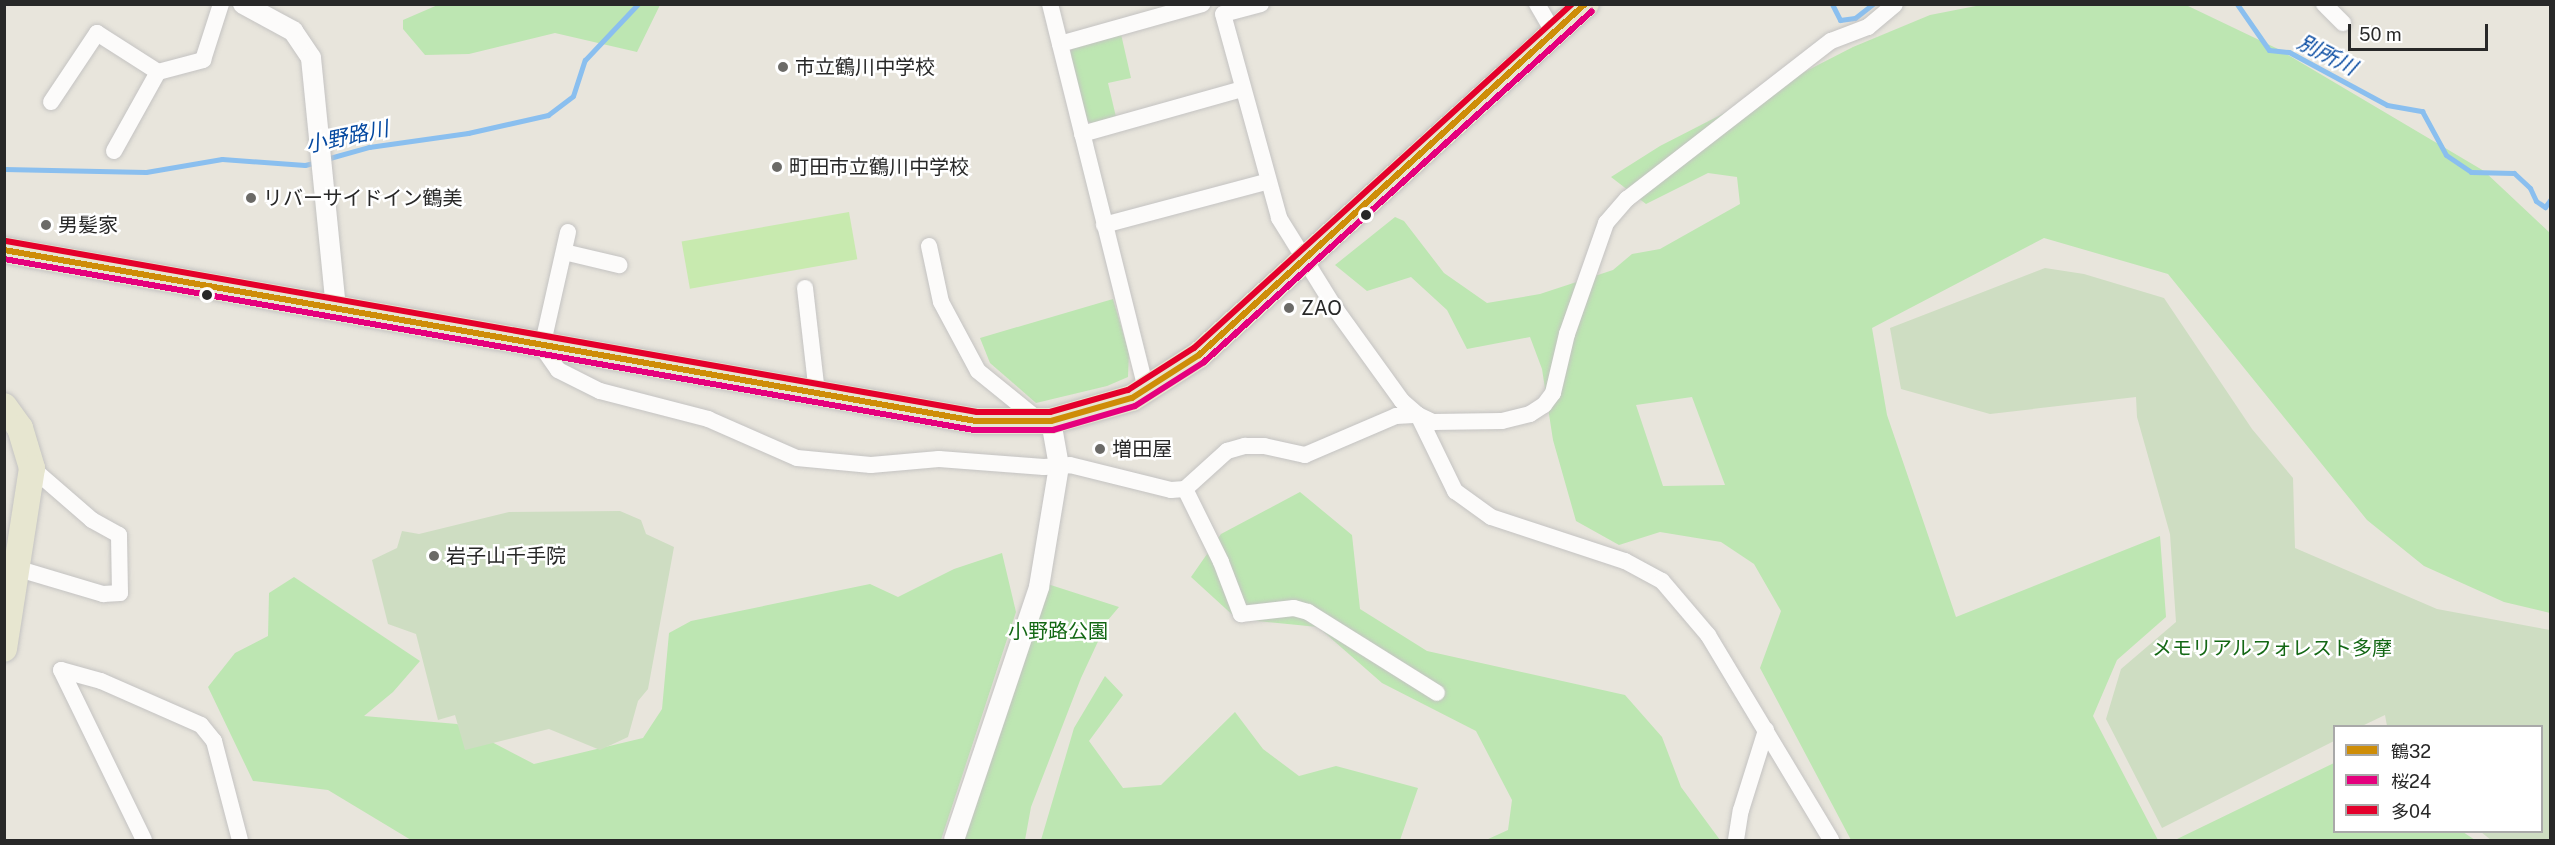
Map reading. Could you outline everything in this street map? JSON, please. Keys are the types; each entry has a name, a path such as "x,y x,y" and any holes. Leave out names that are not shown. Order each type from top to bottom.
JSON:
{"main road":[{"path":"4,250 336,308 542,347 976,421 1046,421 1109,407 1146,390 1199,355 1586,4"},
{"path":"4,406 20,428 32,468 19,568 4,650"}],"street":[{"path":"114,151 158,72 203,60 220,4"},
{"path":"243,4 274,18 306,45 315,77 336,308"},
{"path":"1050,4 1146,390"},
{"path":"1060,44 1202,4"},
{"path":"1261,4 1221,9 1266,182 1279,218 1303,261 1402,401 1418,415 1433,422 1502,421 1530,414 1544,405 1553,393 1571,324 1606,224 1627,199 1831,41 1868,27 1895,4"},
{"path":"1537,4 1554,33"},
{"path":"2324,4 2343,23"},
{"path":"51,102 97,33 158,72"},
{"path":"1082,134 1242,89"},
{"path":"1104,225 1266,182"},
{"path":"568,232 542,347 558,370 600,391 708,419 797,458 871,465 939,459 1070,465 1171,490 1185,489 1227,451 1264,446 1305,455 1372,424 1396,416 1418,415"},
{"path":"929,246 941,302 978,371 1046,421 1059,466 1039,587 954,840"},
{"path":"564,252 619,265"},
{"path":"805,288 817,394"},
{"path":"1418,415 1445,476 1455,491 1473,508 1491,517 1625,561 1662,581 1708,635 1831,840"},
{"path":"19,568 104,594 120,593 119,536 92,520 32,468"},
{"path":"1185,489 1221,562 1241,614 1294,608 1308,612 1437,693"},
{"path":"144,840 61,670 101,681 201,725 214,741 221,779 240,840"},
{"path":"1736,840 1766,730"}],"green space":[{"path":"440,4 660,5 637,52 555,33 469,54 425,55 403,29 403,20"},
{"path":"1981,5 2186,5 2278,49 2484,171 2550,233 2550,613 2504,602 2424,566 2367,520 2168,274 2044,238 1872,328 1887,415 1956,617 2160,536 2166,617 2117,660 2093,716 2158,840 1851,840 1760,668 1781,611 1754,564 1721,542 1660,532 1619,545 1576,521 1553,440 1542,369 1530,337 1467,349 1447,310 1411,277 1367,291 1335,265 1395,217 1404,221 1444,273 1487,303 1540,294 1613,270 1632,254 1660,249 1740,204 1737,177 1708,173 1646,204 1611,177 1660,146 1853,47 1930,15","holes":["1692,397 1725,485 1663,486 1636,405"]},
{"path":"1121,34 1131,78 1108,83 1116,117 1092,124 1082,118 1067,58 1074,45"},
{"path":"849,212 857,259 690,289 682,242"},
{"name":"メモリアルフォレスト多摩","path":"2045,268 2084,274 2164,298 2252,429 2293,478 2295,548 2437,609 2550,630 2550,840 2491,840 2482,833 2543,833 2543,725 2387,725 2385,715 2364,725 2333,725 2333,742 2162,828 2106,719 2121,669 2176,622 2170,534 2137,417 2136,397 1990,414 1901,389 1890,328"},
{"path":"1113,299 1129,353 1128,377 1107,386 1036,403 990,363 980,338"},
{"path":"1300,492 1352,535 1360,609 1427,651 1625,695 1662,737 1681,787 1720,840 1486,840 1508,830 1512,800 1476,731 1382,683 1318,627 1237,619 1191,577 1221,534"},
{"path":"620,511 641,520 646,534 674,547 648,689 638,701 628,737 600,750 549,729 465,750 455,715 438,720 416,634 388,624 372,560 397,548 402,531 419,534 509,512"},
{"path":"1002,553 1016,612 941,840 411,840 328,790 253,781 208,687 235,653 268,636 269,593 294,577 420,661 393,692 364,716 457,724 534,764 643,738 662,709 669,633 691,621 870,584 898,597 954,569"},
{"name":"小野路公園","path":"1032,579 1119,607 1108,620 1081,678 1031,807 1025,840 946,840"},
{"path":"1105,676 1123,695 1089,741 1123,788 1161,785 1235,712 1263,749 1299,776 1336,766 1418,788 1400,840 1041,840 1074,728"},
{"path":"2333,763 2333,833 2464,833 2475,840 2175,840"}],"waterway":[{"name":"小野路川","path":"326,159 369,147 468,133 548,115 573,96 585,60 638,4"},
{"name":"別所川","path":"1832,4 1840,20 1855,18 1873,4"},
{"name":"別所川","path":"2237,4 2269,50 2289,52 2387,105 2422,111 2446,155 2471,172 2514,173 2530,188 2536,201 2545,207 2550,200"},
{"name":"小野路川","path":"4,169 146,172 222,159 305,165 317,162"}],"transit line":[{"name":"多04","path":"6,241 977,412 1050,412 1128,390 1194,348 1572,4"},
{"name":"鶴32","path":"4,250 976,421 1051,421 1132,398 1199,355 1585,4"},
{"name":"桜24","path":"4,259 974,430 1053,430 1135,406 1204,362 1592,11"}],"place":[{"name":"市立鶴川中学校","path":"783,67"},
{"name":"町田市立鶴川中学校","path":"777,167"},
{"name":"リバーサイドイン鶴美","path":"251,198"},
{"name":"男髪家","path":"46,225"},
{"name":"ZAO","path":"1289,308"},
{"name":"増田屋","path":"1100,449"},
{"name":"岩子山千手院","path":"434,556"}]}
